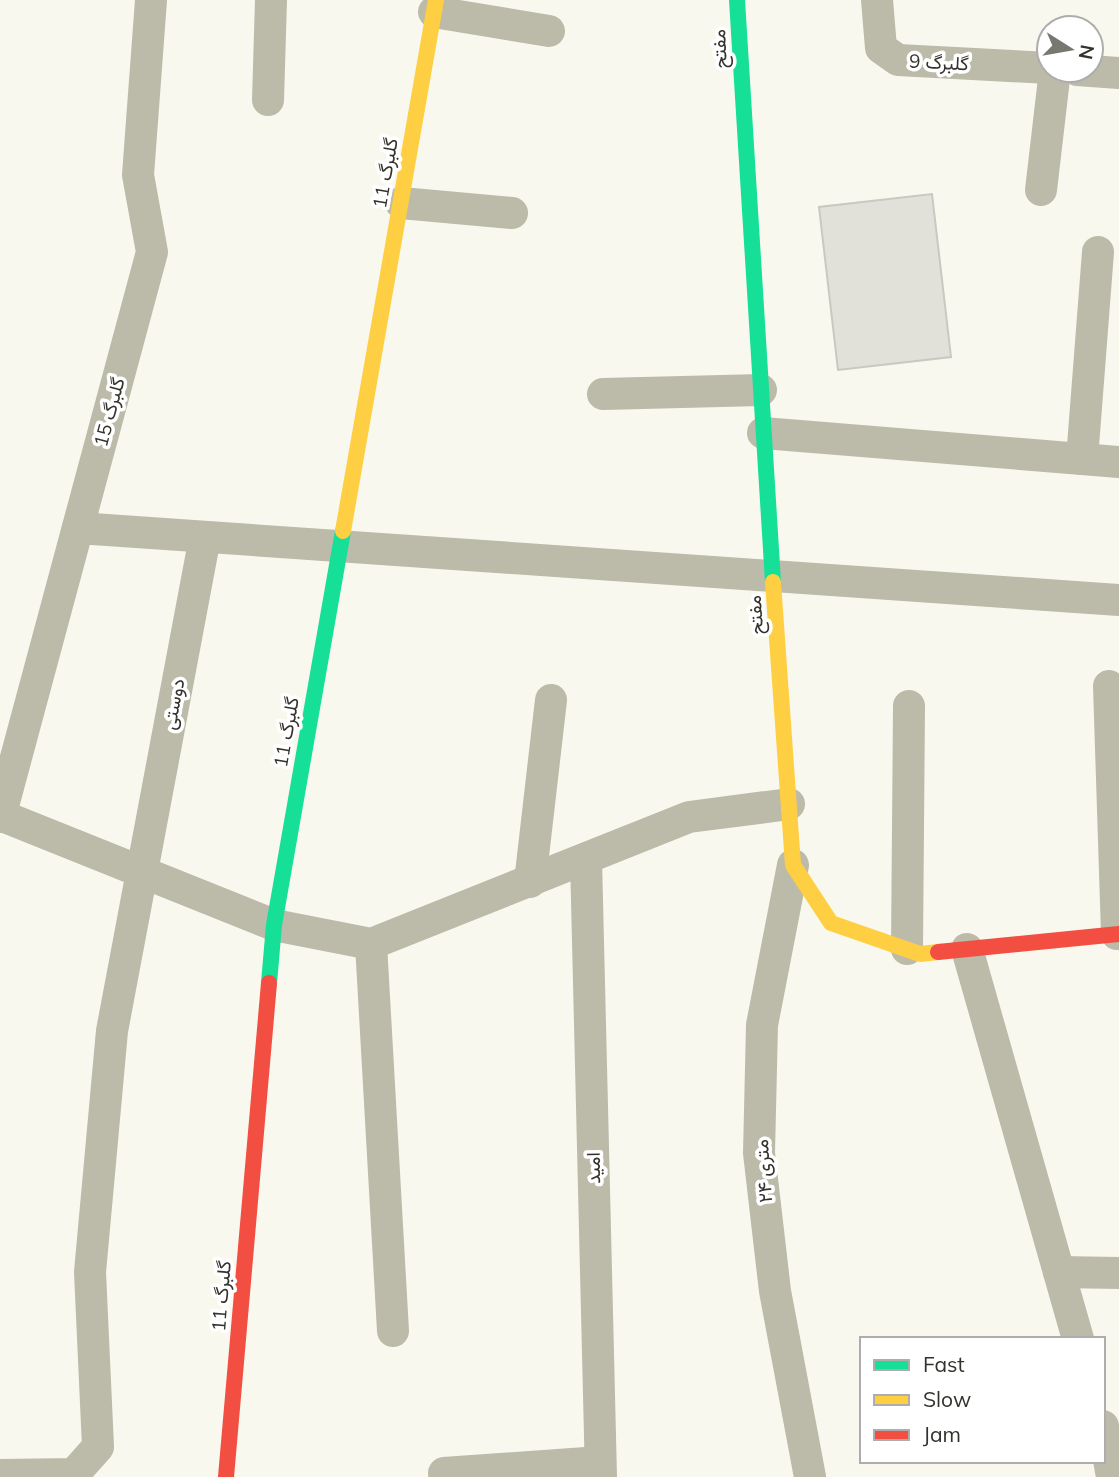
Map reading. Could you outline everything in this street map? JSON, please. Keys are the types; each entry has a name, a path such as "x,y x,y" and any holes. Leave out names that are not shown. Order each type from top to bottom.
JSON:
{"street":[{"name":"گلبرگ 15","path":"0,815 152,252 138,175 151,0"},
{"path":"268,100 271,0"},
{"name":"مفتح","path":"737,0 793,865 831,923 920,954 1118,934"},
{"name":"گلبرگ 9","path":"877,0 881,48 898,60 1035,67"},
{"path":"435,6 549,31"},
{"name":"گلبرگ 11","path":"226,1477 274,925 435,6"},
{"path":"1041,190 1053,84"},
{"path":"401,202 512,213"},
{"path":"1082,459 1098,252"},
{"path":"603,394 761,390"},
{"path":"763,433 1119,461"},
{"path":"78,528 1119,600"},
{"name":"دوستی","path":"98,1462 90,1272 112,1031 205,537"},
{"path":"1110,686 1118,934"},
{"path":"530,882 551,700"},
{"path":"907,949 909,706"},
{"path":"0,815 274,925 371,944 689,817 789,804"},
{"name":"امید","path":"586,859 600,1470"},
{"name":"۲۴ متری","path":"793,865 762,1025 759,1153 775,1291 810,1477"},
{"path":"371,944 393,1331"},
{"path":"967,949 1077,1337"},
{"path":"1059,1272 1119,1273"},
{"path":"1105,1437 1112,1477"},
{"path":"0,1475 74,1474 98,1462"},
{"path":"445,1477 444,1473 600,1470"}],"building":[{"path":"932,194 951,357 838,370 819,207"}],"traffic: fast":[{"path":"737,0 773,582"},
{"path":"269,983 274,925 343,531"}],"traffic: slow":[{"path":"343,531 436,0"},
{"path":"773,582 793,865 831,923 920,954 938,952"}],"traffic: jam":[{"path":"938,952 1119,934"},
{"path":"226,1477 269,983"}]}
